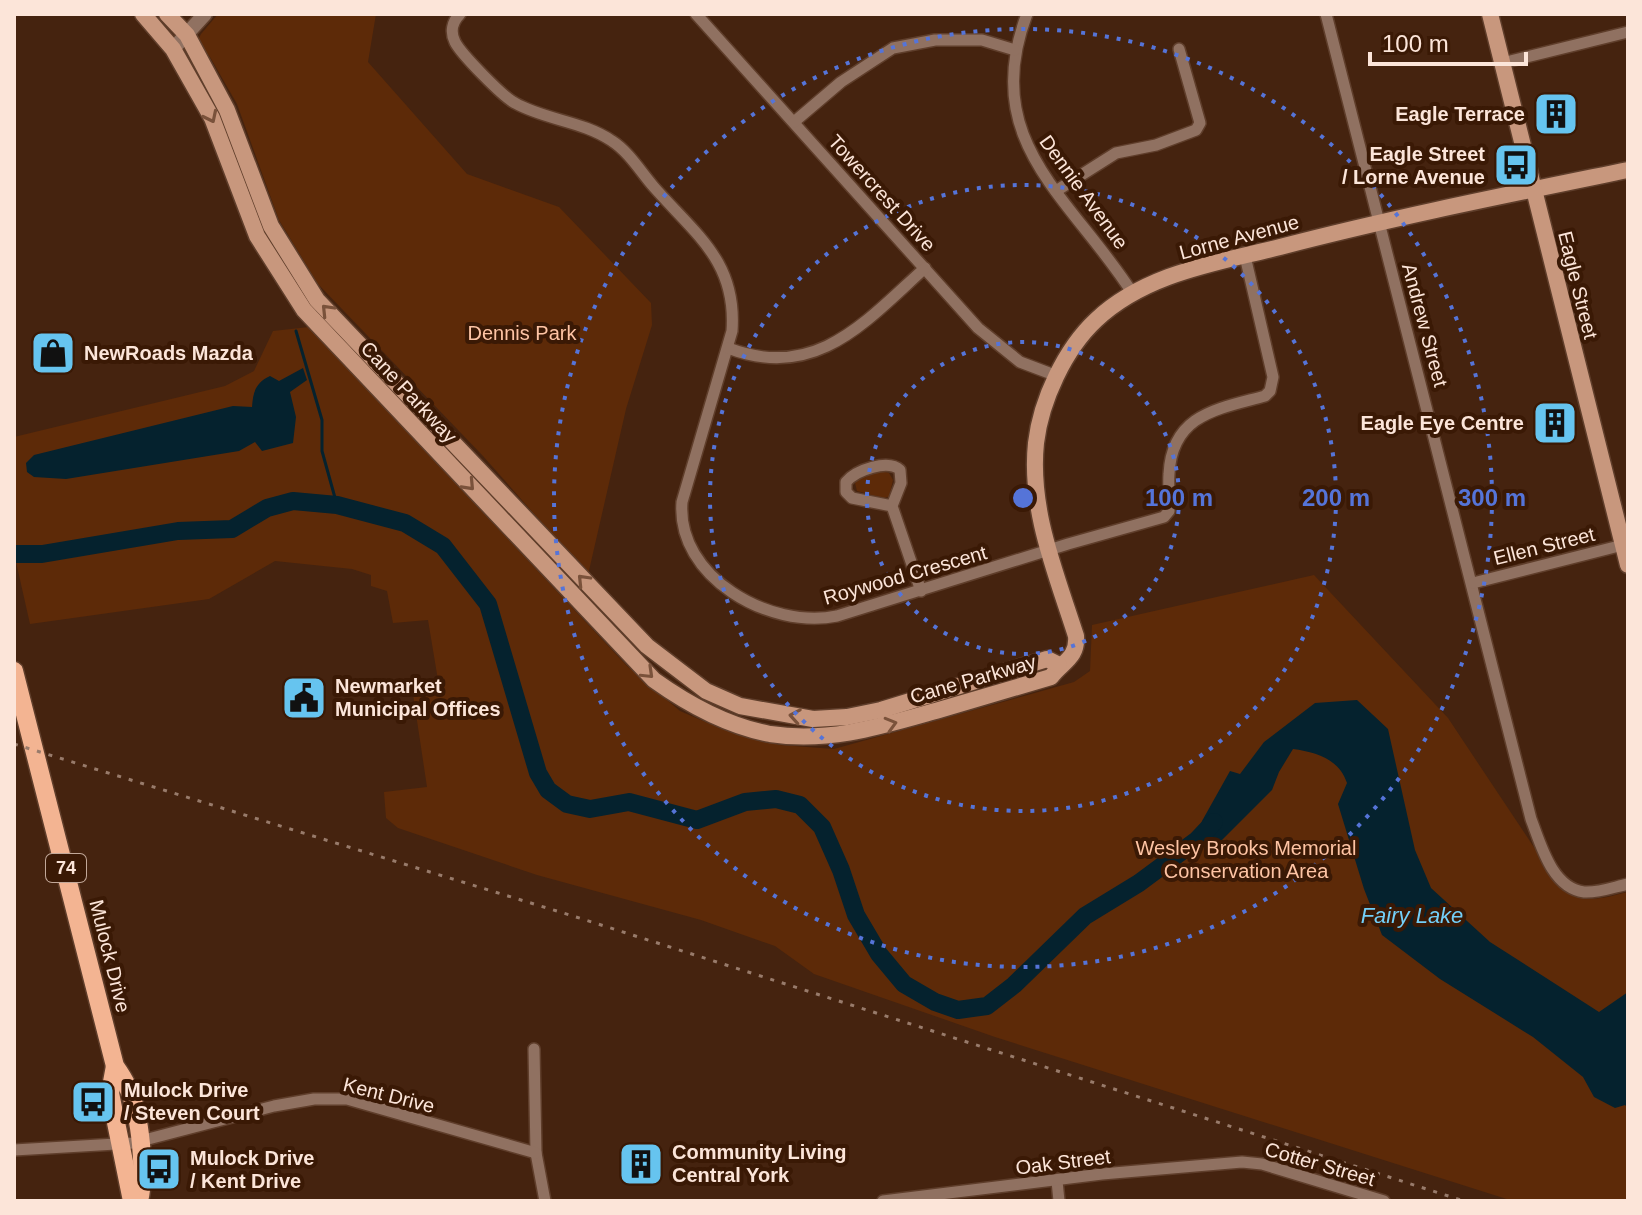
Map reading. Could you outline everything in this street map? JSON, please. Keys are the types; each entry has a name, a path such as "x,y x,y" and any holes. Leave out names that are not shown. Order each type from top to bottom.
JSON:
{"main road":[{"name":"Cane Parkway","path":"143,14 173,49 212,118 257,236 304,310 654,680 688,704 726,721 769,733 814,737 862,732 1051,677 1059,665 1047,659 881,710 847,717 813,719 740,706 706,691 647,646 317,300 271,226 227,110 187,35 167,14"},
{"name":"Eagle Street","path":"1490,14 1628,565"},
{"name":"Lorne Avenue","path":"1059,665 1071,658 1076,636 1041,527 1034,489 1036,439 1057,376 1076,344 1097,319 1133,294 1180,272 1378,222 1628,170"},
{"name":"Mulock Drive","path":"14,671 115,1066 129,1089 140,1140 143,1184 139,1201"},
{"name":"Mulock Drive","path":"115,1066 110,1093 132,1201"}],"street":[{"path":"173,49 205,14"},
{"name":"Roywood Crescent","path":"460,14 453,26 455,42 506,97 516,104 587,128 612,141 704,241 724,271 730,289 733,317 728,348 682,502 685,535 700,561 740,597 762,610 793,618 826,618 1164,517 1169,511 1171,461 1184,429 1208,412 1265,396 1270,391 1273,377 1245,256"},
{"name":"Towercrest Drive","path":"696,14 996,345 1020,362 1057,376"},
{"name":"Dennie Avenue","path":"1027,14 1015,50 1017,118 1031,156 1109,257 1133,294"},
{"name":"Andrew Street","path":"1326,14 1536,831 1556,874 1567,886 1583,892 1628,884"},
{"path":"1502,63 1628,32"},
{"path":"794,122 841,82 893,48 935,40 982,40 1015,50"},
{"path":"1056,191 1116,153 1156,145 1196,130 1200,123 1179,49"},
{"path":"728,348 766,357 791,357 818,351 853,333 925,268"},
{"path":"892,506 852,498 846,492 846,482 855,474 887,464 895,465 900,470 902,478 892,506 921,591"},
{"name":"Ellen Street","path":"1473,583 1623,545"},
{"path":"534,1049 536,1153 545,1201"},
{"name":"Kent Drive","path":"14,1150 121,1144 274,1106 314,1099 347,1099 536,1153"},
{"name":"Oak Street","path":"883,1201 1179,1167 1247,1163"},
{"name":"Cotter Street","path":"1247,1163 1262,1164 1384,1201"},
{"path":"1057,1181 1059,1201"}],"green space":[{"name":"Dennis Park","path":"218,14 376,14 368,62 467,174 559,207 651,303 652,325 626,409 588,575 483,456 318,284 279,220 237,104 210,57 197,42"},
{"name":"Wesley Brooks Memorial Conservation Area","path":"309,327 627,666 680,711 722,729 780,745 834,749 1074,682 1090,671 1092,625 1314,575 1448,718 1561,888 1594,899 1628,892 1628,1201 1513,1201 995,1037 814,974 775,946 701,920 537,875 398,828 386,818 384,792 427,787 413,694 439,686 428,620 393,623 387,591 371,586 371,575 352,569 275,561 209,599 30,624 14,553 14,437 225,386 254,371 273,331"},
{"path":"882,471 889,473 893,480 889,497 857,491 855,483 859,478"}],"water":[{"path":"303,368 307,380 290,392 296,417 293,443 262,451 255,442 239,451 66,479 34,477 27,472 26,463 34,455 233,406 252,407 253,397 261,382 270,376 279,381"},
{"name":"Fairy Lake","path":"1357,700 1388,729 1415,850 1431,888 1490,942 1599,1012 1628,992 1628,1108 1625,1105 1615,1108 1594,1097 1583,1077 1533,1037 1440,979 1382,935 1364,889 1338,804 1347,783 1338,768 1326,758 1293,749 1272,790 1218,844 1197,840 1202,821 1230,771 1240,774 1264,742 1315,703"}],"waterway":[{"path":"296,331 322,420 322,451 337,505"},
{"path":"14,554 42,554 178,531 232,529 267,508 293,501 337,505 405,523 443,546 488,604 538,773 548,790 567,804 590,809 629,802 697,820 745,802 776,799 800,805 822,827 856,915 879,954 904,984 935,1002 958,1010 987,1006 1014,985 1085,916 1139,883 1197,840 1214,822"}],"railway":[{"path":"14,744 573,916 1464,1201"}],"place":[{"name":"Eagle Terrace","path":"1556,114"},
{"name":"Eagle Street / Lorne Avenue","path":"1516,165"},
{"name":"NewRoads Mazda","path":"53,353"},
{"name":"Eagle Eye Centre","path":"1555,423"},
{"name":"Newmarket Municipal Offices","path":"304,698"},
{"name":"Mulock Drive / Steven Court","path":"93,1102"},
{"name":"Community Living Central York","path":"641,1164"},
{"name":"Mulock Drive / Kent Drive","path":"159,1169"}]}
